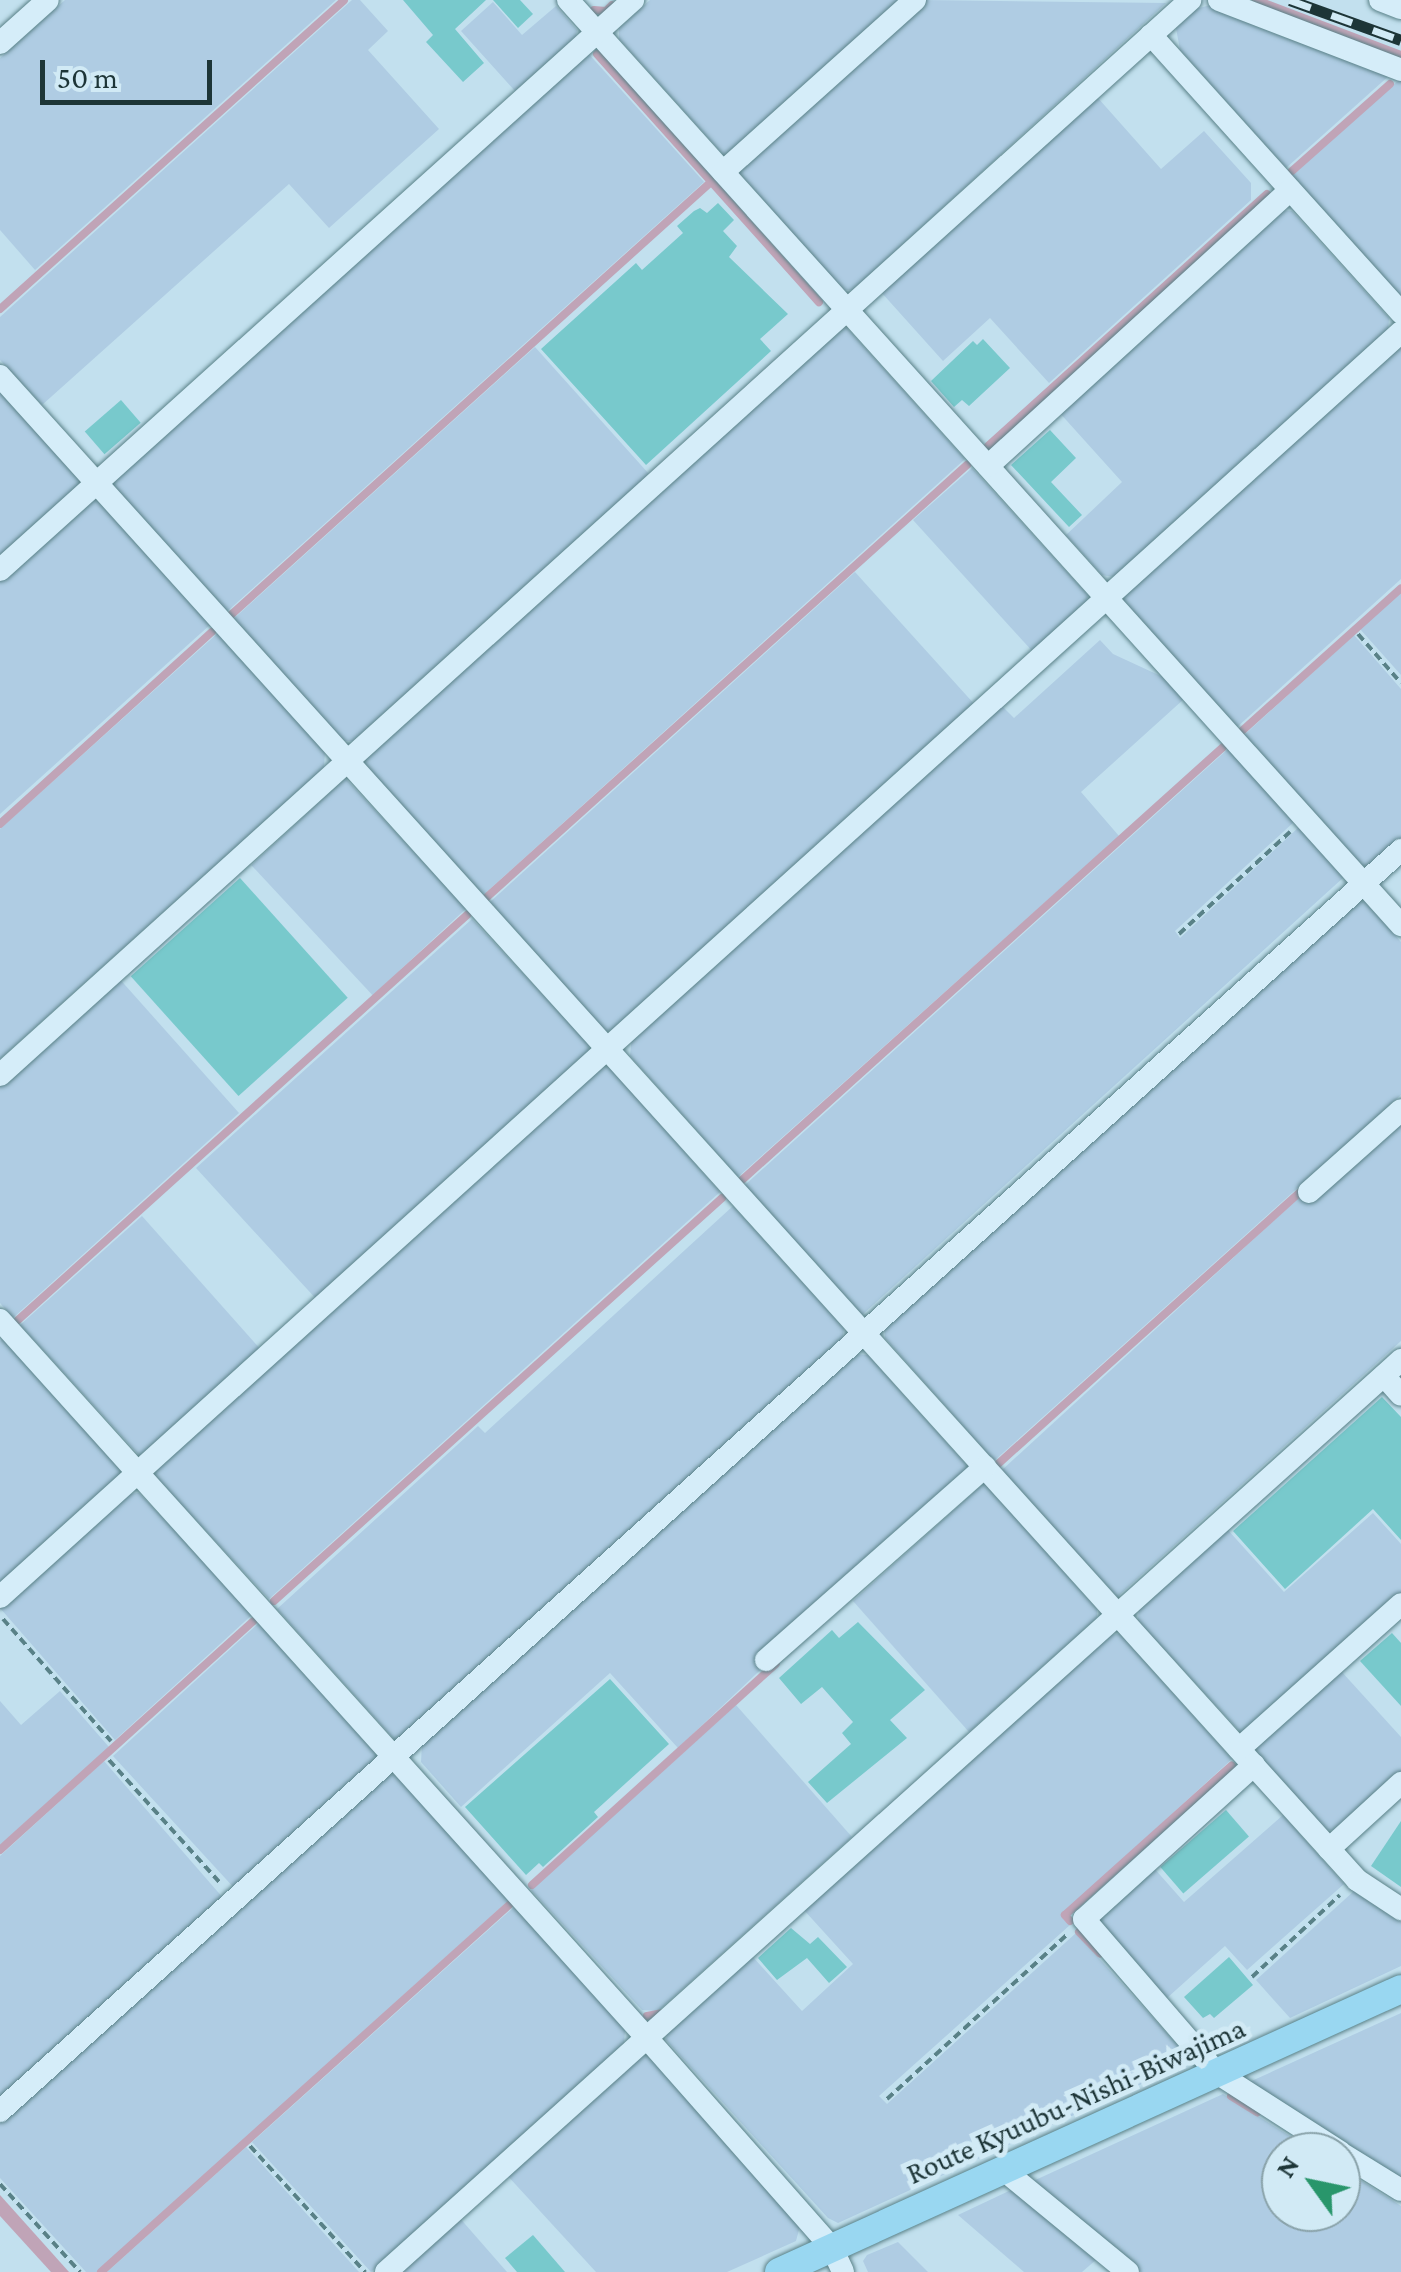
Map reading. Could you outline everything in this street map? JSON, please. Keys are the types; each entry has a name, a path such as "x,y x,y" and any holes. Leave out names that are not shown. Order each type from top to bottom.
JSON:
{"main road":[{"name":"Route Kyuubu-Nishi-Biwajima","path":"778,2272 838,2260 1004,2170 1401,1989"}],"street":[{"path":"0,43 48,0"},
{"path":"568,0 1401,925"},
{"path":"0,570 633,0"},
{"path":"723,172 915,0"},
{"path":"0,1075 1190,0"},
{"path":"1219,0 1401,70"},
{"path":"1151,36 1401,313"},
{"path":"988,466 1290,190"},
{"path":"0,1597 1401,332"},
{"path":"0,376 345,764 608,1048 1357,1880 1401,1909"},
{"path":"0,2111 1401,850"},
{"path":"1308,1192 1401,1110"},
{"path":"0,1320 396,1756 838,2260"},
{"path":"386,2272 1392,1368 1401,1395"},
{"path":"766,1660 984,1467"},
{"path":"1309,2132 1217,2073 1084,1919 1401,1604"},
{"path":"1329,1849 1401,1783"},
{"path":"1361,2165 1401,2190"},
{"path":"1004,2170 1128,2272"},
{"path":"1089,2272 1107,2255"}],"path":[{"path":"1358,634 1401,683"},
{"path":"1178,934 1305,818"},
{"path":"0,1615 110,1741"},
{"path":"109,1760 236,1900"},
{"path":"1252,1977 1357,1880"},
{"path":"887,2099 1084,1919"},
{"path":"250,2146 365,2272"},
{"path":"0,2184 80,2272"}],"shaded area":[{"path":"65,0 336,0 35,270 0,230 0,58"},
{"path":"352,0 360,0 388,31 368,50 439,129 329,228 289,184 42,405 0,360 0,317"},
{"path":"650,0 905,0 727,159 619,39 619,28"},
{"path":"922,0 1166,3 853,290 843,290 735,168"},
{"path":"493,2 522,35 556,6 577,30 576,37 515,91 461,31"},
{"path":"1211,5 1391,74 1286,168 1180,50 1176,28 1195,9"},
{"path":"587,52 704,182 226,612 109,482"},
{"path":"1401,78 1401,297 1292,176"},
{"path":"1098,98 1161,169 1204,131 1251,183 1251,200 1049,383 990,318 943,361 881,292"},
{"path":"1280,210 1292,211 1389,318 1388,332 1114,577 1102,575 1066,535 1122,482 1058,411"},
{"path":"838,327 847,328 965,459 480,898 361,764"},
{"path":"1401,343 1401,579 1236,728 1123,601 1124,596"},
{"path":"535,347 649,474 353,741 339,741 231,621"},
{"path":"0,389 82,480 80,490 0,561"},
{"path":"972,468 1088,595 1086,606 1034,653 913,520"},
{"path":"94,499 100,500 211,624 0,814 0,578"},
{"path":"855,572 976,706 618,1030 605,1031 490,902"},
{"path":"1401,592 1401,675 1360,629"},
{"path":"219,632 325,750 324,768 0,1059 0,829"},
{"path":"1354,635 1401,689 1401,840 1373,865 1361,866 1243,736"},
{"path":"1100,640 1113,654 1165,678 1184,699 1081,792 1119,836 738,1177 630,1056 632,1036 1000,704 1014,718"},
{"path":"1229,748 1295,821 1175,931 1180,938 1299,827 1344,877 862,1315 745,1185"},
{"path":"345,778 466,908 373,995 251,865"},
{"path":"1353,900 1366,902 1401,942 1401,1095 994,1461 885,1338 884,1322"},
{"path":"472,919 589,1044 588,1058 318,1301 196,1168"},
{"path":"117,976 239,1113 13,1318 0,1303 0,1083"},
{"path":"604,1066 610,1067 720,1192 269,1599 155,1476 156,1465"},
{"path":"1401,1119 1401,1341 1117,1597 1002,1470 1305,1192"},
{"path":"733,1206 844,1328 842,1341 403,1738 394,1739 277,1609 478,1426 485,1433"},
{"path":"142,1216 262,1351 147,1455 139,1455 20,1325"},
{"path":"4,1337 122,1466 120,1475 0,1583 0,1341"},
{"path":"853,1354 868,1355 971,1470 678,1748 610,1673 461,1807 421,1762 422,1744"},
{"path":"984,1483 1097,1609 1097,1618 969,1732 853,1601"},
{"path":"139,1493 254,1613 115,1740 0,1608 125,1494"},
{"path":"1373,1513 1401,1544 1401,1598 1245,1737 1138,1621 1139,1608 1227,1529 1284,1592"},
{"path":"261,1621 378,1750 374,1765 236,1890 113,1756"},
{"path":"1120,1634 1232,1759 1061,1915 1070,1925 879,2096 887,2104 1076,1933 1192,2061 838,2223 828,2218 666,2040 667,2032 752,1956 802,2011 853,1964 803,1909 1108,1635"},
{"path":"1341,1671 1401,1737 1401,1772 1338,1830 1326,1830 1253,1751"},
{"path":"60,1691 109,1747 0,1845 0,1701 21,1725"},
{"path":"736,1705 852,1837 658,2011 642,2010 531,1890"},
{"path":"104,1761 224,1899 0,2101 0,1856"},
{"path":"387,1775 398,1775 509,1900 97,2272 86,2272 0,2178 0,2122"},
{"path":"1283,1815 1344,1884 1247,1970 1225,1946 1167,1998 1099,1922 1101,1914 1153,1867 1184,1902"},
{"path":"1354,1891 1401,1922 1401,1966 1290,2018 1256,1980"},
{"path":"514,1907 625,2030 624,2044 371,2272 252,2142"},
{"path":"1401,2013 1401,2181 1361,2156 1361,2132 1322,2132 1245,2084"},
{"path":"648,2051 800,2226 796,2241 727,2272 596,2272 505,2173"},
{"path":"1223,2094 1283,2132 1261,2132 1261,2232 1361,2232 1361,2181 1401,2206 1401,2272 1141,2272 1031,2182"},
{"path":"246,2147 359,2272 107,2272"},
{"path":"1011,2190 1097,2259 1082,2272 1024,2272 958,2215"},
{"path":"0,2195 69,2272 51,2272 0,2216"},
{"path":"458,2216 507,2272 396,2272"},
{"path":"898,2242 928,2272 868,2272 863,2261 867,2255"}],"building":[{"path":"403,0 486,0 455,29 484,63 463,82 426,42 433,35"},
{"path":"493,0 520,0 533,14 518,28"},
{"path":"718,203 734,220 723,231 737,246 729,257 788,314 760,339 771,351 646,465 541,349 636,263 642,270 683,233 677,226 694,211 700,208 707,213"},
{"path":"983,339 1010,368 969,406 962,400 954,407 931,381 973,341 977,345"},
{"path":"121,400 141,423 104,454 85,431"},
{"path":"1050,430 1076,458 1051,482 1082,515 1069,527 1011,465"},
{"path":"240,878 348,998 238,1096 131,976"},
{"path":"1382,1397 1401,1417 1401,1540 1373,1509 1285,1589 1233,1531"},
{"path":"858,1622 925,1690 890,1720 907,1738 827,1803 808,1782 851,1744 842,1733 853,1722 822,1687 801,1704 779,1678 832,1630 839,1638"},
{"path":"1392,1633 1401,1643 1401,1706 1360,1661"},
{"path":"610,1679 669,1744 594,1812 598,1817 543,1867 539,1863 526,1875 465,1807"},
{"path":"1226,1810 1249,1836 1183,1893 1160,1867"},
{"path":"1401,1821 1401,1887 1371,1866"},
{"path":"791,1928 810,1944 818,1937 847,1967 829,1983 807,1958 777,1980 758,1958"},
{"path":"1229,1957 1253,1985 1214,2018 1210,2014 1203,2018 1184,1997"},
{"path":"533,2235 565,2272 517,2272 505,2258"}],"waterway":[{"path":"0,309 344,0"},
{"path":"1256,0 1401,55"},
{"path":"594,10 606,11 612,5"},
{"path":"597,54 819,302"},
{"path":"1292,171 1390,84"},
{"path":"232,614 711,182"},
{"path":"988,446 1267,194"},
{"path":"487,897 967,465"},
{"path":"1243,730 1401,588"},
{"path":"0,824 212,632"},
{"path":"742,1180 1223,747"},
{"path":"18,1320 467,915"},
{"path":"998,1464 1305,1188"},
{"path":"274,1601 722,1198"},
{"path":"0,1850 253,1621"},
{"path":"532,1885 776,1664"},
{"path":"1070,1921 1065,1915 1232,1765"},
{"path":"101,2272 509,1905"},
{"path":"1079,1932 1100,1954"},
{"path":"647,2016 663,2013"},
{"path":"1231,2096 1257,2112"}],"railway":[{"path":"1290,0 1401,40"}]}
